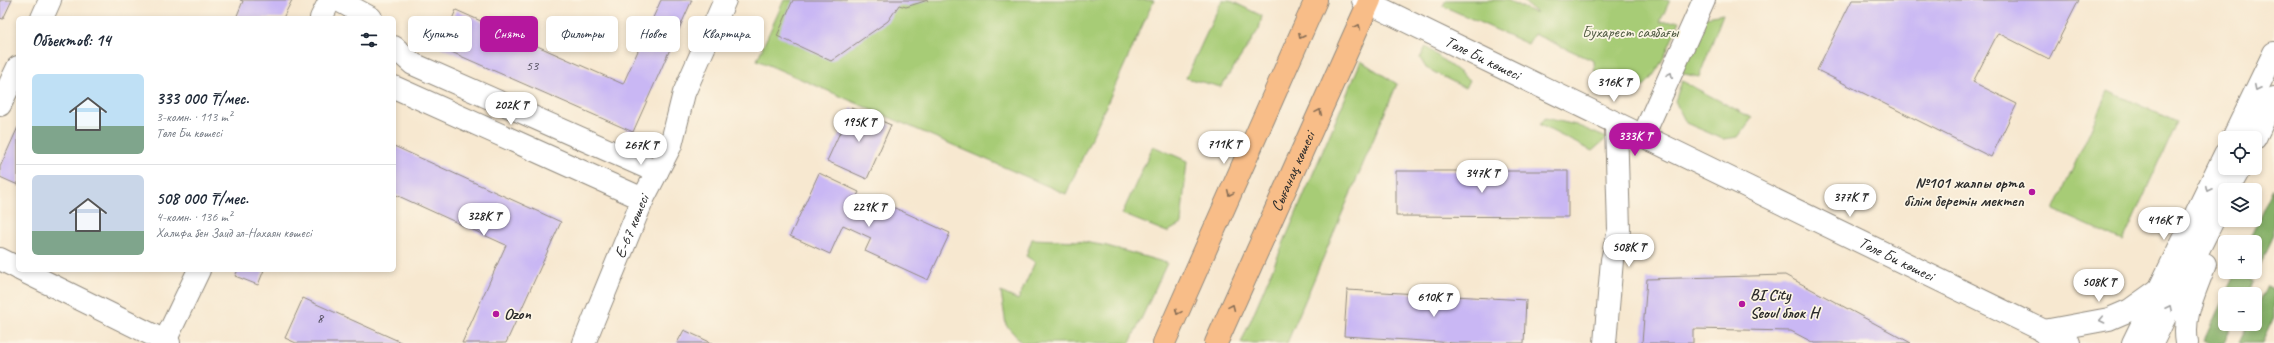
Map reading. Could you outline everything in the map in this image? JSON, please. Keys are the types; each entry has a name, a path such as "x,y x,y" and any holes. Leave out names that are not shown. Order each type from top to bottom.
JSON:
{"main road":[{"path":"1164,343 1316,0"},
{"name":"Сығанақ көшесі","path":"1216,343 1367,1"}],"street":[{"path":"43,16 50,0"},
{"path":"322,16 330,0"},
{"path":"338,0 367,16"},
{"name":"Е-67 көшесі","path":"584,343 643,199 671,145 684,93 725,0"},
{"path":"1644,136 1704,0"},
{"name":"Төле Би көшесі","path":"1367,1 1644,136 2046,337 2069,343"},
{"path":"396,49 413,64 657,172"},
{"path":"2236,131 2274,53"},
{"path":"0,105 16,71"},
{"path":"396,88 643,199"},
{"path":"2258,131 2274,98"},
{"path":"2262,133 2274,118"},
{"path":"1605,343 1612,260 1619,230 1616,123"},
{"path":"2133,343 2218,169"},
{"path":"2152,343 2218,210"},
{"path":"2187,343 2186,319 2211,244 2218,216"},
{"path":"0,259 16,267"},
{"path":"25,272 167,342 198,272"},
{"path":"2046,337 2130,310 2160,289"}],"green space":[{"path":"784,0 1154,0 1066,194 757,60 761,52 764,52 764,44"},
{"path":"1222,0 1229,0 1262,16 1259,29 1221,87 1186,78"},
{"name":"Бухарест саябағы","path":"1446,0 1507,0 1537,14 1522,0 1670,0 1660,22 1680,21 1666,53 1653,76 1645,85 1637,90 1627,92 1595,78 1594,61 1534,34 1528,44 1443,6"},
{"path":"1723,14 1699,77 1680,73 1705,17"},
{"path":"1426,47 1469,80 1465,88 1426,68 1420,58"},
{"path":"1361,61 1397,84 1287,343 1241,343"},
{"path":"1682,81 1752,118 1738,137 1723,139 1686,123 1675,101"},
{"path":"2108,91 2177,122 2123,241 2054,210"},
{"path":"1545,118 1576,125 1607,138 1592,151 1540,125"},
{"path":"1153,146 1187,161 1181,224 1167,232 1122,214"},
{"path":"2273,188 2274,235 2262,261 2262,235 2251,235 2255,227 2262,227 2262,212"},
{"path":"1032,239 1078,241 1107,246 1167,263 1130,343 1022,343 1006,325 1001,292 1018,300 1035,262 1026,256"},
{"path":"2232,279 2250,279 2254,281 2251,287 2228,287"},
{"path":"2267,286 2274,289 2274,317 2262,343 2239,343 2245,331 2262,331 2262,296"},
{"path":"2218,310 2218,331 2230,331 2224,343 2210,343 2204,340"}],"building":[{"path":"0,0 12,0 3,19 0,18"},
{"path":"240,0 292,0 284,16 237,16 243,1"},
{"path":"661,0 692,0 680,27 680,16 654,16"},
{"path":"793,0 928,0 906,7 899,5 888,21 831,61 777,36"},
{"path":"1852,0 2079,0 2049,59 1998,33 1973,82 2017,104 1991,157 1817,70"},
{"path":"456,10 470,16 453,16"},
{"path":"472,17 480,21 480,52 538,52 538,46 546,50 546,52 551,52 623,84 637,52 669,52 633,132 451,52 472,52"},
{"path":"851,108 891,125 867,179 827,161"},
{"path":"16,131 16,184 0,177 0,167"},
{"path":"396,147 561,222 506,343 462,343 506,245 396,195"},
{"path":"1396,171 1568,171 1568,217 1396,216"},
{"path":"819,173 859,192 853,204 880,216 886,204 950,233 928,280 865,251 871,238 843,225 830,254 790,236"},
{"path":"237,272 263,272 258,285 235,276"},
{"name":"BI City Seoul блок H","path":"1785,275 1911,343 1814,343 1791,331 1693,329 1693,343 1642,343 1647,279"},
{"path":"1347,290 1526,300 1524,343 1455,343 1344,336"},
{"path":"303,298 403,343 296,343 285,338"},
{"path":"684,330 712,343 677,343"}],"place":[{"name":"№101 жалпы орта білім беретін мектеп","path":"2032,192"},
{"name":"BI City Seoul блок H","path":"1742,304"},
{"name":"Ozon","path":"496,314"}]}
